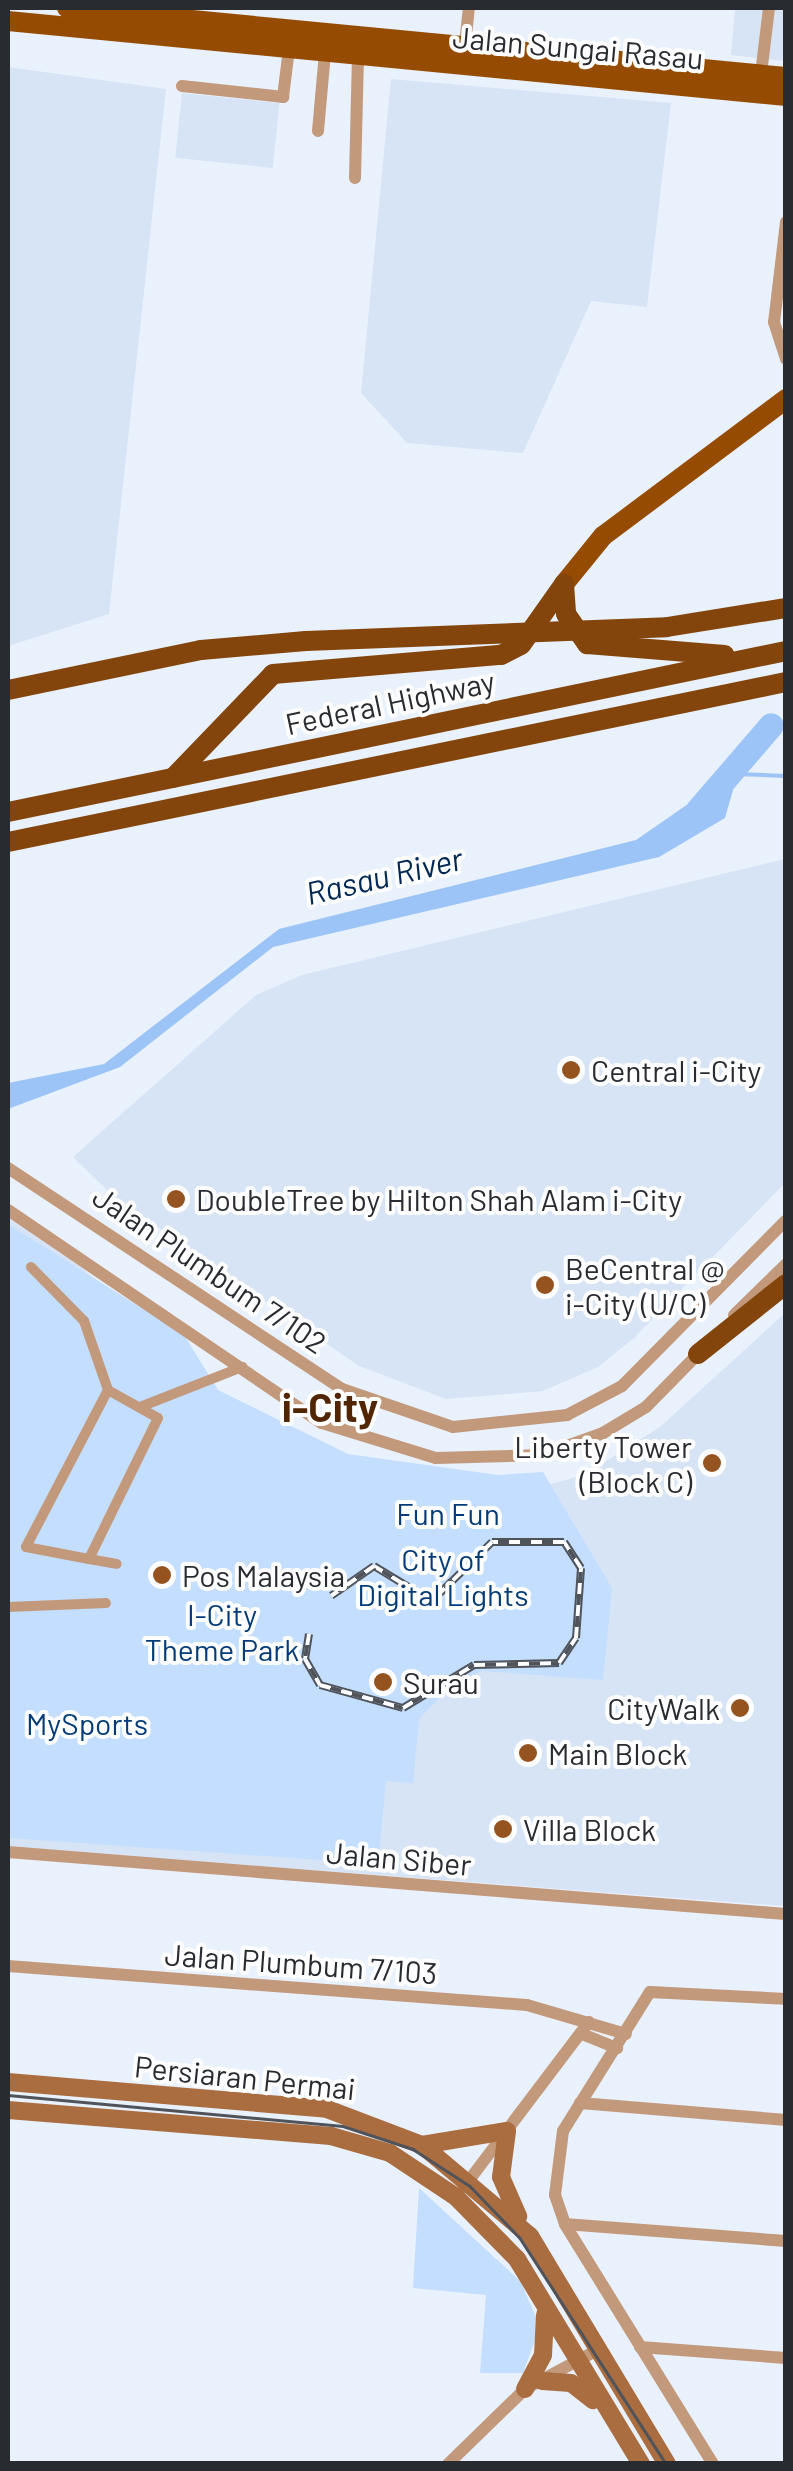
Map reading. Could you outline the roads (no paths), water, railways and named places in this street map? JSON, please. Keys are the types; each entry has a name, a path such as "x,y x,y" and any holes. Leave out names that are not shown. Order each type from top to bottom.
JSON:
{"highway":[{"path":"564,584 566,614 586,644 776,653"},
{"path":"173,778 272,674 502,655 521,645 564,584"},
{"path":"8,690 201,650 306,641 608,632 786,608"},
{"name":"Federal Highway","path":"8,812 776,653"},
{"name":"Federal Highway","path":"8,842 786,682"},
{"path":"698,1354 786,1284"}],"main road":[{"name":"Jalan Sungai Rasau","path":"67,8 157,11 786,77"},
{"path":"184,8 221,20"},
{"name":"Jalan Sungai Rasau","path":"8,21 786,96"},
{"path":"564,584 603,536 786,399"},
{"name":"Persiaran Permai","path":"8,2082 327,2109 422,2145 470,2178 531,2238 668,2464"},
{"name":"Persiaran Permai","path":"8,2110 331,2136 390,2153 456,2197 517,2259 574,2361 641,2464"},
{"path":"422,2145 507,2131 504,2193 531,2238"},
{"path":"545,2307 544,2355 533,2385 584,2390 626,2438"}],"street":[{"path":"465,45 469,8"},
{"path":"761,74 769,8"},
{"path":"154,36 157,11"},
{"path":"182,86 283,97 290,49"},
{"path":"318,131 326,53"},
{"path":"355,178 358,56"},
{"path":"786,222 774,322 786,360"},
{"name":"Jalan Plumbum 7/102","path":"8,1168 342,1390 453,1427 567,1415 622,1386 786,1220"},
{"name":"Jalan Plumbum 7/102","path":"8,1210 242,1368 340,1429 436,1458 490,1460 542,1456 603,1434 698,1354 786,1264"},
{"path":"31,1267 84,1321 108,1390 158,1418 89,1558"},
{"path":"140,1407 242,1368"},
{"path":"108,1390 26,1547 117,1564"},
{"path":"8,1606 106,1604"},
{"name":"Jalan Siber","path":"8,1852 786,1914"},
{"name":"Jalan Plumbum 7/103","path":"8,1966 526,2005 586,2028"},
{"path":"713,2464 565,2224 555,2195 563,2131 656,1990 786,2000"},
{"path":"586,2028 626,2034"},
{"path":"586,2028 617,2048"},
{"path":"456,2197 586,2028"},
{"path":"580,2104 786,2120"},
{"path":"565,2224 786,2241"},
{"path":"640,2347 786,2358"},
{"path":"448,2464 533,2385 601,2348"}],"waterway":[{"name":"Rasau River","path":"697,811 771,725"},
{"path":"735,774 786,776"}],"tram line":[{"path":"8,2095 343,2126 413,2149 470,2186 520,2238 666,2464"}],"railway":[{"path":"309,1634 305,1659 320,1685 403,1708 474,1665 559,1663 576,1638 581,1568 564,1542 492,1542 440,1593 420,1594 374,1566 331,1596"}],"place":[{"name":"Central i-City","path":"571,1070"},
{"name":"DoubleTree by Hilton Shah Alam i-City","path":"176,1199"},
{"name":"BeCentral @ i-City (U/C)","path":"545,1285"},
{"name":"Liberty Tower (Block C)","path":"712,1463"},
{"name":"Pos Malaysia","path":"162,1575"},
{"name":"Surau","path":"383,1682"},
{"name":"CityWalk","path":"740,1708"},
{"name":"Main Block","path":"528,1753"},
{"name":"Villa Block","path":"503,1829"}],"district":[{"name":"i-City","path":"330,1406"}],"park label":[{"name":"Fun Fun","path":"448,1513"},
{"name":"City of Digital Lights","path":"443,1576"},
{"name":"I-City Theme Park","path":"222,1631"},
{"name":"MySports","path":"87,1723"}]}
